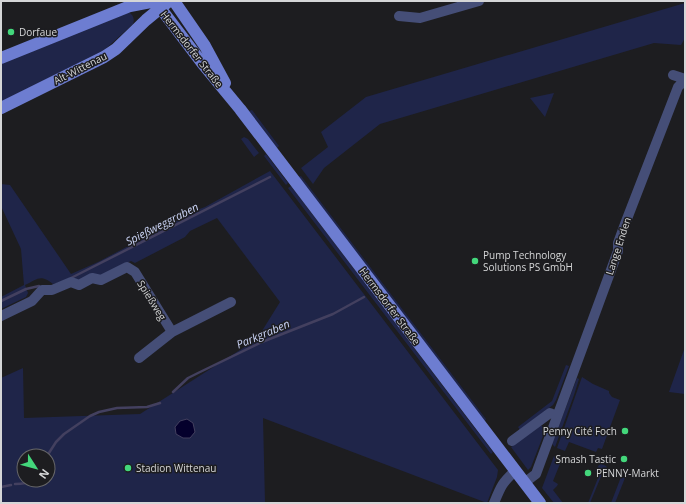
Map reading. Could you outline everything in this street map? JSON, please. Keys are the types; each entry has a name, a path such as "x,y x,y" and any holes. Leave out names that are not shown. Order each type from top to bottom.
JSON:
{"main road":[{"name":"Hermsdorfer Straße","path":"174,1 205,46 240,109"},
{"name":"Hermsdorfer Straße","path":"159,2 202,63 240,109 540,503"},
{"path":"1,58 130,6 159,2"},
{"name":"Alt-Wittenau","path":"1,108 104,57 116,49 140,26 159,2"},
{"path":"130,6 135,12 140,26"}],"street":[{"path":"399,16 420,18 479,1"},
{"name":"Lange Enden","path":"524,482 536,474 618,251 618,243 625,224 678,87 685,80 674,75"},
{"name":"Spießweg","path":"1,316 32,301 42,290 52,290 72,282 79,284 92,278 101,280 127,267 134,272 172,332"},
{"path":"140,358 172,332 231,302"},
{"path":"512,441 550,413 557,416"},
{"path":"494,503 501,486 515,471"}],"shaded area":[{"path":"685,3 685,38 681,45 654,43 380,124 324,168 313,184 301,168 328,147 321,132 366,97"},
{"path":"128,12 133,17 133,24 102,52 1,105 1,63"},
{"path":"554,93 545,117 530,98"},
{"path":"252,110 279,146 277,148 249,111"},
{"path":"244,137 248,139 259,153 254,157 241,139"},
{"path":"266,154 288,183 286,185 264,156"},
{"path":"270,171 498,470 497,477 487,503 263,418 265,503 1,503 1,378 23,368 24,418 140,414 257,339 280,302 217,218 190,231 185,237 135,263 131,261 101,276 79,281 72,279 53,284 42,278 36,279 25,285 28,293 26,297 1,309 1,297 24,285 21,249 1,206 1,184 10,185 71,274 98,262"},
{"path":"301,176 486,419 485,421 298,177"},
{"path":"291,186 493,452 491,454 288,188"},
{"path":"685,347 685,394 669,392"},
{"path":"566,365 569,366 553,405 520,430 518,427 552,401"},
{"path":"582,377 609,391 612,397 620,400 602,449 598,448 596,452 569,442 565,451 557,448"},
{"path":"577,378 579,379 574,395 555,447 552,444"},
{"path":"187,419 193,423 195,432 190,438 183,438 176,434 175,427 180,421"},
{"path":"540,426 545,428 545,431 531,467 528,470 511,447"},
{"path":"554,456 562,459 553,481 558,484 553,490 563,503 554,503 542,488"},
{"path":"601,464 606,466 608,469 607,475 602,474 590,503 588,503 600,473 595,471"},
{"path":"621,477 625,478 615,503 611,503"}],"waterway":[{"name":"Spießweggraben","path":"71,278 270,177"},
{"name":"Spießweggraben","path":"1,301 26,289 39,286"},
{"name":"Parkgraben","path":"173,392 188,378 198,373 262,342 333,314 364,297"},
{"name":"Parkgraben","path":"52,448 64,434 90,416 99,412 117,408 147,407 160,403"},
{"name":"Parkgraben","path":"1,487 11,485"}],"place":[{"name":"Dorfaue","path":"11,32"},
{"name":"Pump Technology Solutions PS GmbH","path":"475,261"},
{"name":"Penny Cité Foch","path":"625,431"},
{"name":"Smash Tastic","path":"624,459"},
{"name":"Stadion Wittenau","path":"128,468"},
{"name":"PENNY-Markt","path":"588,473"}]}
